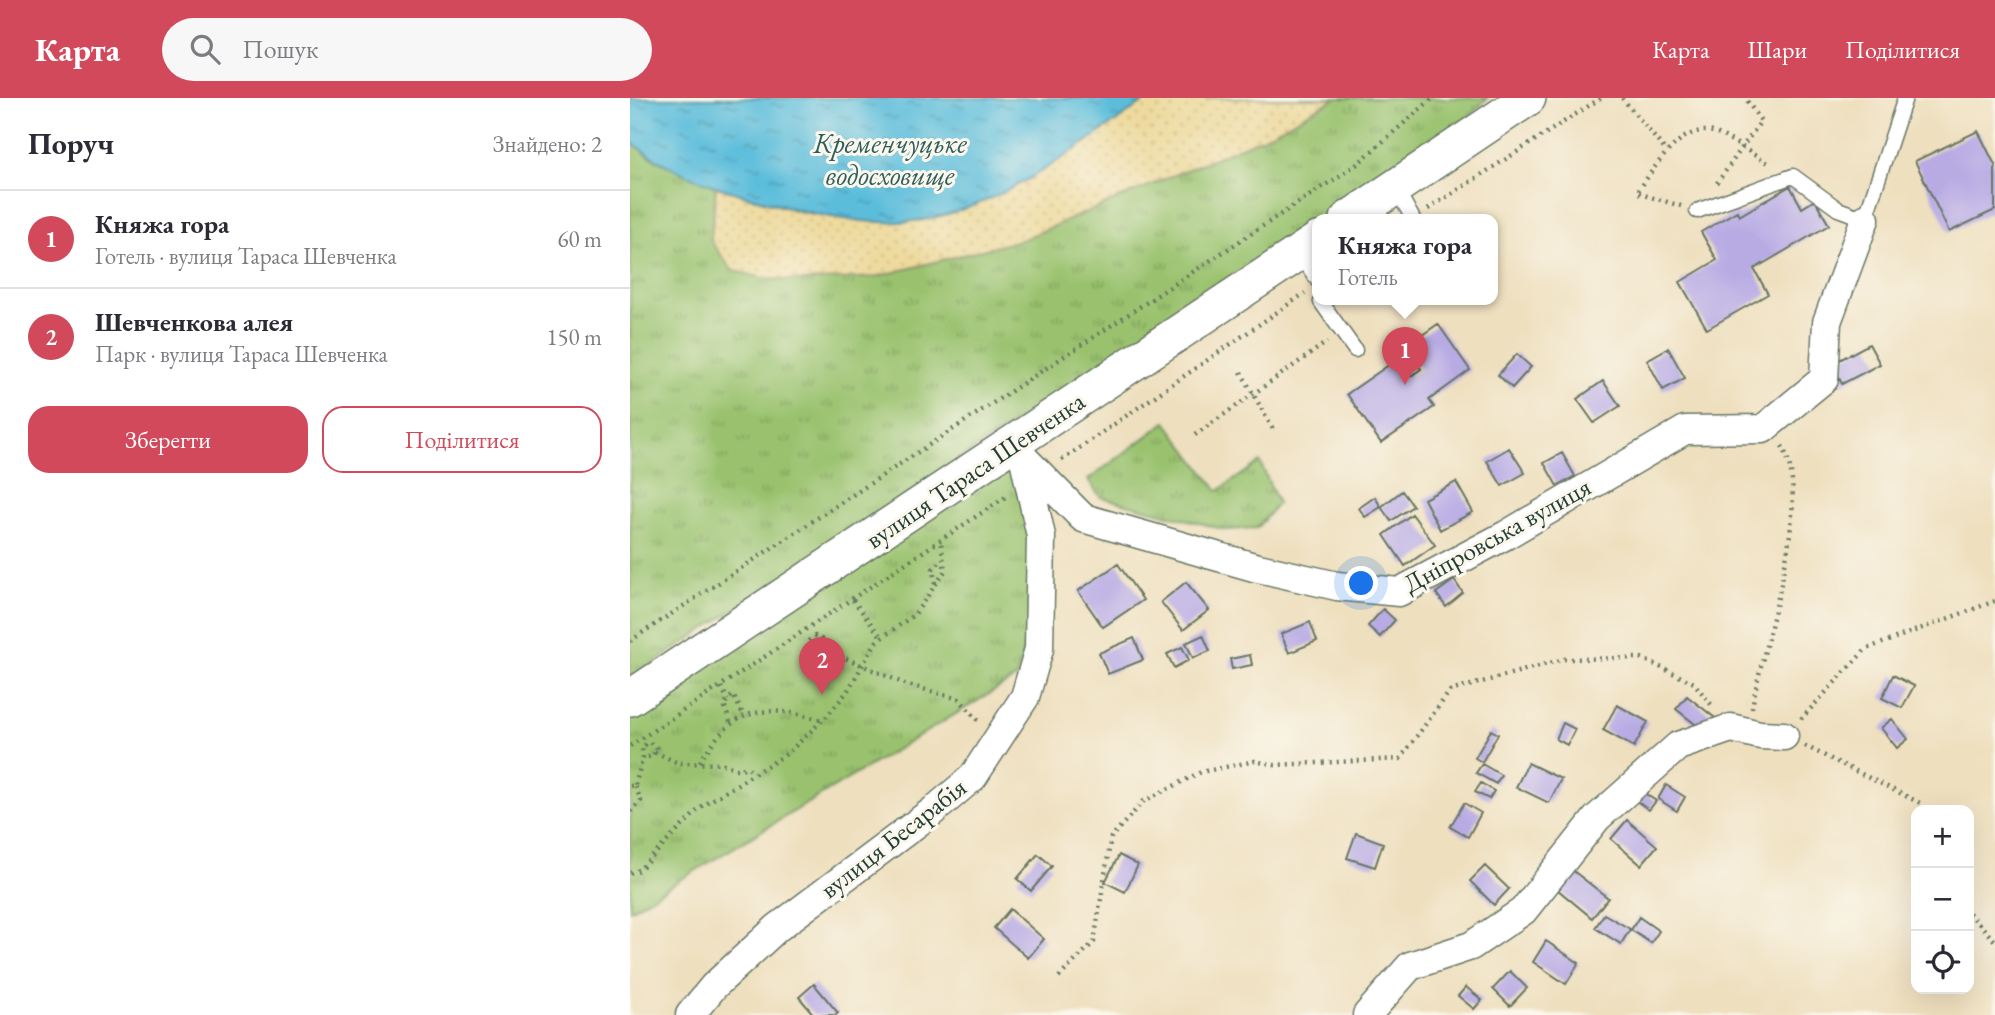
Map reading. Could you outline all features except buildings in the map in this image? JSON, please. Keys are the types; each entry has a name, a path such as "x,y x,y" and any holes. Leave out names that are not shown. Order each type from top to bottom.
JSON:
{"street":[{"path":"1355,214 1528,98"},
{"path":"1763,429 1825,379 1826,322 1865,219"},
{"name":"вулиця Тараса Шевченка","path":"630,698 1026,465 1308,246"},
{"name":"Дніпровська вулиця","path":"1026,465 1083,517 1254,567 1337,586 1399,592 1506,535 1685,430 1763,429"},
{"name":"вулиця Бесарабія","path":"690,1015 714,986 777,928 933,811 973,777 1026,697 1039,649 1041,536 1026,465"},
{"path":"1367,1015 1410,966 1471,946 1523,912 1597,818 1678,746 1731,728 1772,736"}],"lane":[{"path":"1697,211 1793,176 1838,209 1865,219 1905,98"},
{"path":"1395,186 1418,214"},
{"path":"1308,246 1312,278"},
{"path":"1323,305 1355,350"}],"path":[{"path":"630,641 1356,165 1433,98"},
{"path":"1421,214 1601,98"},
{"path":"1622,98 1666,151"},
{"path":"1745,98 1761,121 1741,149 1697,211 1637,193 1666,151 1694,134 1713,132 1741,149 1793,176"},
{"path":"630,746 941,542 1026,465 1312,287"},
{"path":"1195,435 1342,331"},
{"path":"1241,372 1275,433"},
{"path":"1763,429 1783,448 1788,463 1791,506 1787,559 1752,709 1772,736 1921,805"},
{"path":"630,873 639,870 702,806 742,779 788,754 823,720 847,692 861,663 882,638 915,614 945,571 941,542"},
{"path":"935,584 933,569 942,559"},
{"path":"853,600 882,638"},
{"path":"1772,736 1866,649 1995,601"},
{"path":"802,634 810,640 807,642 810,648 820,647 905,684 959,699 986,729 991,750"},
{"path":"1059,977 1094,942 1111,837 1144,801 1201,772 1255,761 1274,765 1400,759 1450,691 1564,659 1641,658 1693,684 1731,728"},
{"path":"721,687 729,700"},
{"path":"730,722 724,704 733,695 743,714"},
{"path":"700,762 714,738 730,722 743,714 782,711 823,720"},
{"path":"642,739 646,745"},
{"path":"630,811 641,801 633,785 643,758 642,747 649,742 657,748 655,752"},
{"path":"655,752 678,762 724,764 739,770 746,767 754,772"},
{"path":"643,758 655,752"},
{"path":"739,770 742,779"},
{"path":"1974,918 1995,941"}],"green space":[{"path":"1336,98 1488,98 1457,128 1328,214 1312,214 1312,225 630,679 630,141 653,159 716,187 711,241 767,279 875,277 1021,240 1264,137"},
{"path":"1166,422 1218,491 1260,462 1278,503 1257,528 1226,530 1100,497 1088,480"},
{"path":"1004,468 1018,470 1031,517 1034,604 1017,677 630,910 630,713"}],"sand":[{"path":"1150,98 1336,98 1264,137 1021,240 875,277 802,281 767,279 732,270 711,241 716,187 801,212 851,220 921,220 1029,179"}],"water":[{"name":"Кременчуцьке водосховище","path":"630,98 1150,98 1042,171 984,202 922,220 883,222 843,219 783,206 729,191 678,171 630,141"}],"place":[{"name":"Княжа гора","path":"1405,385"},
{"name":"Шевченкова алея","path":"822,695"}]}
